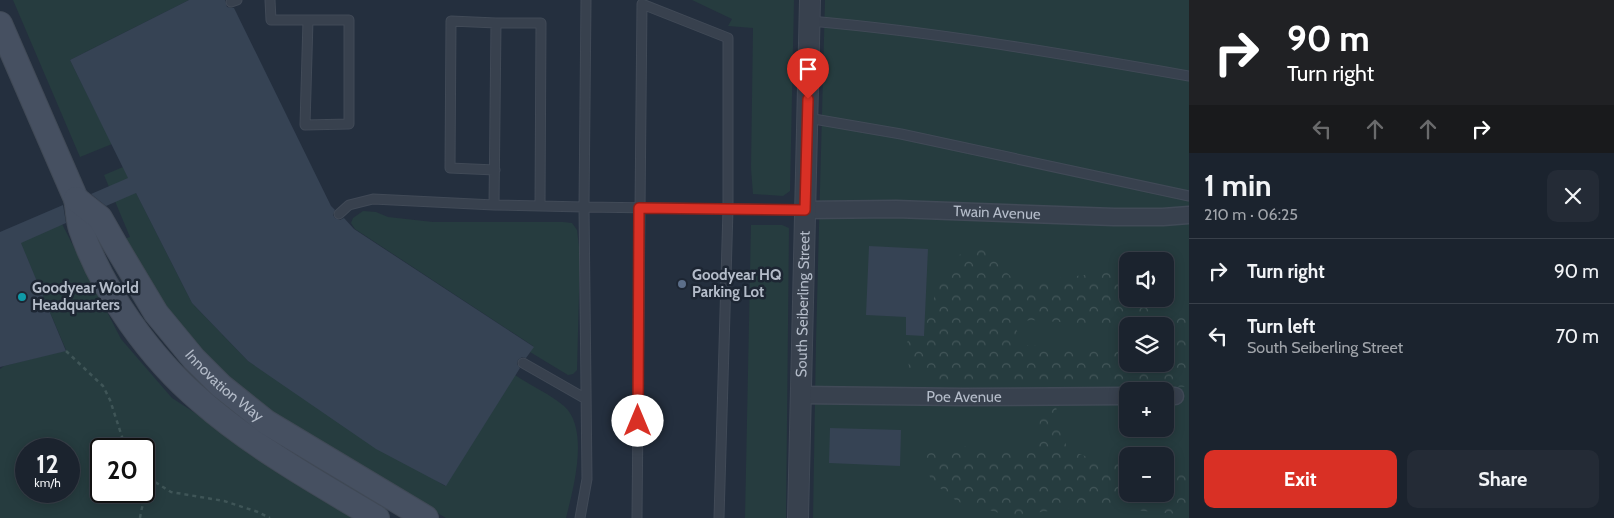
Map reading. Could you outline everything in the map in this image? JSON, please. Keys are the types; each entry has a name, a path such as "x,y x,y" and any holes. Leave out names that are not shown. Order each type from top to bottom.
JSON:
{"main road":[{"name":"Innovation Way","path":"0,24 76,199 80,227 98,270 136,331 175,376 200,401 278,457 377,518"},
{"name":"Innovation Way","path":"76,199 100,218 156,313 194,359 221,386 266,422 426,518"}],"street":[{"name":"South Seiberling Street","path":"798,518 810,0"},
{"name":"Twain Avenue","path":"805,210 896,209 1114,217 1189,216"},
{"name":"Poe Avenue","path":"802,395 1119,396"}],"lane":[{"path":"270,0 271,20 308,20 349,20 349,124 306,124 308,20"},
{"path":"580,518 587,479 584,207 586,0"},
{"path":"637,518 642,4 728,38 728,209 719,518"},
{"path":"494,170 450,168 451,21 541,23 540,206"},
{"path":"810,21 854,24 1054,53 1189,76"},
{"path":"494,204 496,23"},
{"path":"807,118 901,134 1189,196"},
{"path":"339,214 348,204 373,199 540,206 805,210"},
{"path":"523,363 586,399"}],"path":[{"path":"66,351 103,386 110,400 122,438"},
{"path":"155,482 171,492 224,501 270,518"},
{"path":"140,518 143,503"}],"green space":[{"path":"13,0 189,0 70,60 112,144 80,157"},
{"path":"692,0 794,0 790,191 783,196 753,194 751,168 753,28 728,26 732,19"},
{"path":"825,0 1189,0 1189,518 813,518"},
{"path":"123,167 192,303 248,361 445,486 515,375 564,406 572,416 578,444 575,476 566,518 446,518 320,444 261,404 211,362 168,314 121,240 130,237 104,175"},
{"path":"363,211 376,212 388,217 433,222 572,223 577,230 580,254 577,370 573,374 568,375 530,352 533,346 355,229 351,223 353,218"},
{"path":"61,222 121,339 172,398 245,449 358,518 0,518 0,369 4,366 66,350 20,242"},
{"path":"751,225 782,225 789,228 786,518 745,518"},
{"path":"981,246 1017,283 1119,271 1119,307 1153,307 1151,317 1119,317 1119,324 1031,320 1012,323 1026,345 1105,349 1119,343 1119,372 1174,372 1174,317 1165,317 1171,313 1189,308 1189,387 1174,387 1174,382 1119,382 1119,385 936,380 909,369 907,342 927,320 939,283 959,255"},
{"path":"1056,407 1067,449 1095,460 1119,461 1119,502 1174,502 1174,462 1189,457 1189,515 1087,506 1011,516 958,502 931,481 924,454 968,446 990,451 1034,453 1041,415"}],"building":[{"path":"189,0 225,0 227,7 234,8 331,206 335,210 333,215 335,218 340,220 344,218 354,229 534,347 526,358 522,357 518,360 517,364 520,368 446,486 376,449 248,361 192,303 136,193 106,206 91,194 128,178 70,60"},
{"name":"Goodyear World Headquarters","path":"63,205 66,223 21,243 66,351 0,367 0,232"},
{"path":"869,246 928,249 924,336 906,335 906,317 866,315"},
{"path":"830,428 901,430 900,466 829,463"}],"place":[{"name":"Goodyear HQ Parking Lot","path":"682,284"},
{"name":"Goodyear World Headquarters","path":"22,297"}],"route":[{"path":"638,421 639,208 805,210 808,99"}]}
